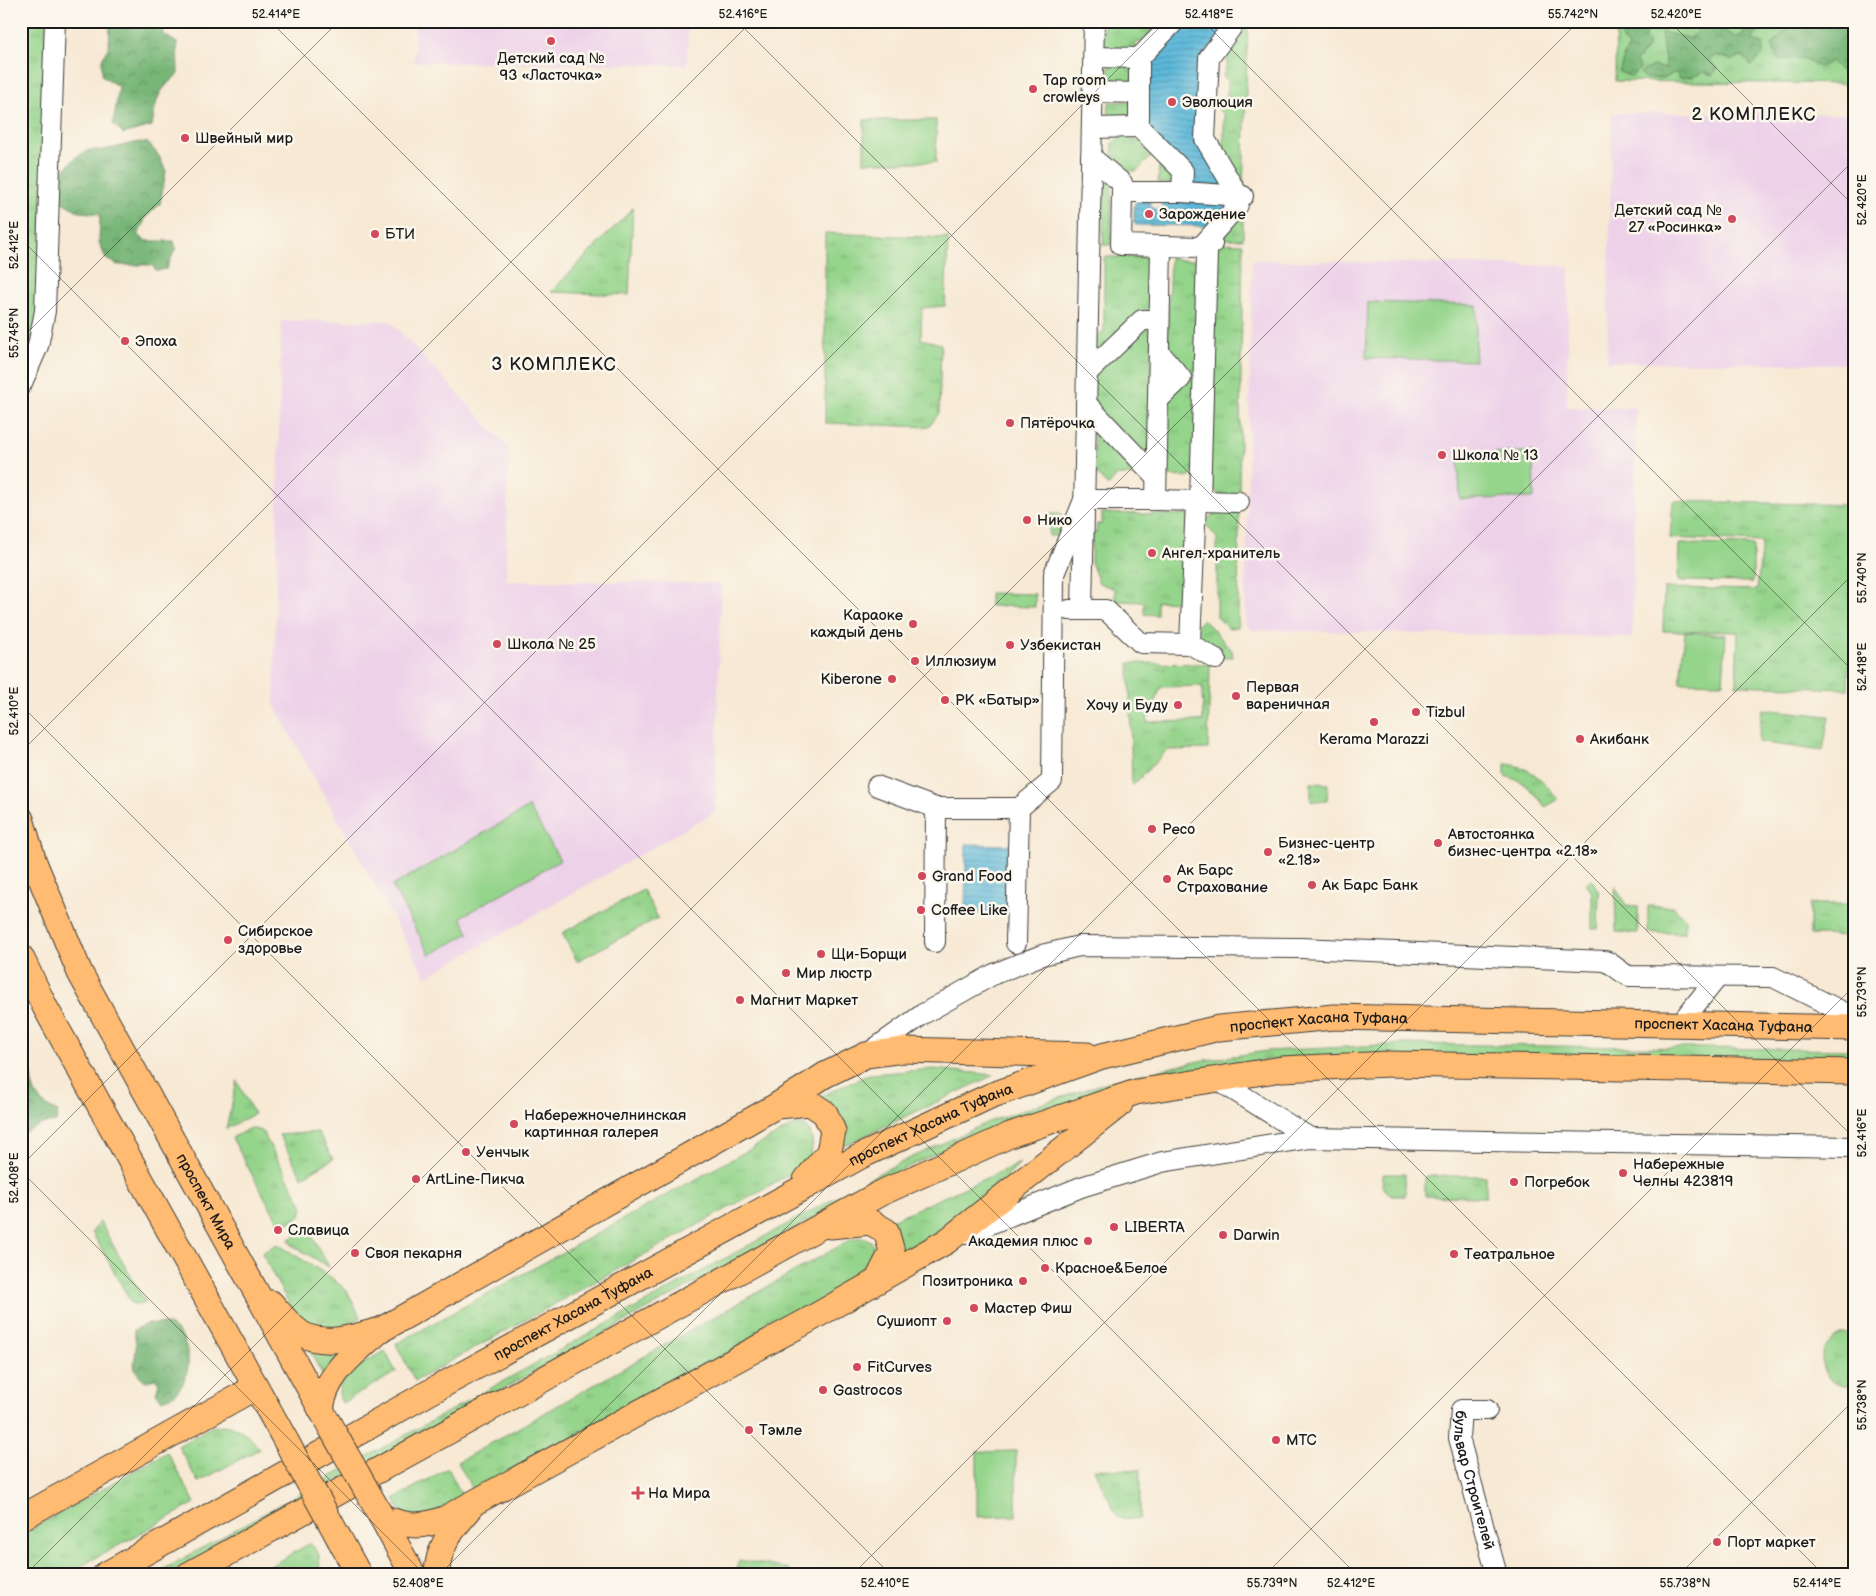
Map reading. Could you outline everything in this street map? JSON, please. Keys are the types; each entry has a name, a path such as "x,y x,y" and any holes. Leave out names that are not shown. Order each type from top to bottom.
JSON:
{"main road":[{"name":"проспект Мира","path":"21,820 34,862 80,973 413,1575"},
{"path":"24,966 359,1575"},
{"name":"проспект Хасана Туфана","path":"105,1575 861,1156 990,1096 1102,1056 1219,1028 1334,1017 1855,1028"},
{"path":"324,1414 323,1397 333,1375 379,1331 776,1106 825,1075 866,1055 904,1050 1102,1056"},
{"path":"188,1575 881,1194 1010,1135 1136,1092 1282,1068 1389,1064 1855,1072"},
{"path":"381,1516 397,1524 416,1526 432,1524 474,1504 877,1281 947,1241 1136,1092"},
{"path":"776,1106 810,1103 826,1113 833,1131 829,1152 798,1190"},
{"path":"819,1227 870,1222 886,1231 892,1252 877,1281"},
{"path":"249,1280 304,1335 326,1340 348,1338 379,1331"},
{"path":"21,1518 256,1387"},
{"path":"437,1575 437,1563 448,1536 474,1504"},
{"path":"340,1540 340,1575"}],"street":[{"path":"21,385 38,346 45,311 55,21"},
{"path":"1082,610 1094,21"},
{"path":"1175,21 1139,58 1139,127 1183,171 1182,192"},
{"path":"1236,21 1209,58 1205,139 1240,200"},
{"path":"1094,57 1139,58"},
{"path":"1093,92 1139,93"},
{"path":"1092,128 1139,127"},
{"path":"1090,250 1121,250 1122,192 1122,183 1091,158"},
{"path":"1122,192 1182,192 1206,197 1240,200"},
{"path":"1190,644 1198,501 1208,239 1240,200"},
{"path":"1121,245 1161,246 1208,239"},
{"path":"1156,500 1161,246"},
{"path":"1087,373 1142,320 1160,320"},
{"path":"1159,352 1181,378"},
{"path":"1158,378 1203,378"},
{"path":"1158,400 1181,378"},
{"path":"1086,403 1156,477"},
{"path":"1084,500 1239,502"},
{"path":"876,786 936,808 1019,808 1052,780 1054,609 1047,574 1084,500"},
{"path":"1047,574 1082,574"},
{"path":"1054,609 1106,610 1141,643 1190,644 1216,659"},
{"path":"935,942 936,808"},
{"path":"1016,943 1019,808"},
{"path":"866,1055 923,1014 994,974 1042,955 1080,946 1301,948 1605,961 1612,963 1619,972 1629,976 1773,977 1855,1018"},
{"path":"1679,1024 1718,978"},
{"path":"1216,1079 1310,1138"},
{"path":"947,1241 1081,1187 1162,1162 1310,1138 1855,1147"},
{"name":"бульвар Строителей","path":"1487,1410 1460,1410 1459,1438 1497,1575"}],"shaded area":[{"name":"Детский сад № 93 «Ласточка»","path":"415,21 688,21 687,65 414,62"},
{"name":"Детский сад № 27 «Росинка»","path":"1612,113 1855,114 1855,364 1607,362"},
{"name":"Школа № 13","path":"1252,260 1569,266 1567,407 1636,408 1632,638 1253,630 1245,624"},
{"name":"Школа № 25","path":"281,321 390,321 508,447 506,581 721,583 715,812 426,977 274,705"}],"green space":[{"path":"21,21 46,21 39,323 21,366"},
{"path":"104,21 162,21 163,34 177,43 178,74 161,91 152,126 123,134 113,124 119,87 102,76 102,60 109,46 110,28"},
{"path":"1104,21 1159,21 1158,32 1148,42 1136,42 1136,54 1110,53 1103,46"},
{"path":"1245,21 1248,21 1243,193 1217,148 1224,140 1224,114 1219,110 1219,103 1227,99 1227,80 1223,76 1227,65 1227,47"},
{"path":"1616,21 1855,21 1855,84 1615,81"},
{"path":"1620,21 1638,21 1637,26 1646,34 1644,40 1648,42 1648,48 1636,61 1640,68 1632,77 1619,72 1629,46 1623,42 1621,34 1626,28 1620,25"},
{"path":"1704,21 1736,37 1750,31 1749,21 1776,21 1768,30 1758,31 1752,40 1763,43 1763,54 1752,66 1742,56 1732,60 1716,55 1709,60 1718,68 1712,75 1704,72 1692,77 1679,78 1676,72 1664,78 1645,78 1640,73 1653,66 1666,69 1661,32 1690,38"},
{"path":"1795,21 1855,21 1855,69 1841,71 1831,61 1820,67 1800,58 1778,60 1772,44"},
{"path":"1109,62 1133,62 1132,86 1109,86"},
{"path":"1109,102 1132,102 1131,125 1108,124"},
{"path":"864,120 936,120 936,162 864,162"},
{"path":"1123,133 1134,133 1134,141 1145,141 1144,149 1151,149 1151,157 1137,171 1125,171 1112,158 1113,143"},
{"path":"139,142 148,143 159,156 166,171 160,204 146,217 138,235 146,241 174,241 176,248 166,269 157,271 151,265 118,265 106,259 99,242 100,214 80,212 60,201 63,171 76,157 89,150 104,150"},
{"path":"1165,160 1171,166 1171,184 1158,183 1159,166"},
{"path":"1104,182 1112,183 1111,245 1103,245"},
{"path":"633,208 629,295 551,292"},
{"path":"1243,209 1243,239 1221,239"},
{"path":"825,233 948,238 945,306 922,308 921,339 941,344 939,413 929,427 825,423"},
{"path":"1221,243 1243,244 1239,496 1220,496 1205,478 1214,377 1211,252"},
{"path":"1170,256 1177,260 1203,260 1198,469 1190,477 1163,476"},
{"path":"1104,257 1154,257 1148,476 1117,475 1108,486 1094,471 1094,339 1104,331"},
{"path":"1368,302 1477,305 1475,361 1366,358"},
{"path":"1533,452 1534,498 1460,499 1458,454"},
{"path":"1673,501 1855,505 1848,689 1736,685 1738,632 1663,631 1664,588 1757,590 1762,542 1670,538"},
{"path":"1216,512 1239,512 1238,627 1228,628 1217,617 1217,538 1204,522"},
{"path":"1102,513 1190,515 1188,602 1157,601 1157,615 1144,614 1144,602 1115,601 1115,589 1099,583 1091,562 1092,533 1096,533 1097,524 1102,524"},
{"path":"1050,514 1061,514 1061,536 1049,536"},
{"path":"1679,544 1753,545 1753,582 1678,581"},
{"path":"990,593 1035,594 1035,607 990,606"},
{"path":"1203,619 1232,650 1233,657 1217,657 1192,630"},
{"path":"1685,632 1726,635 1723,683 1680,682"},
{"path":"1129,663 1210,664 1208,749 1167,750 1132,786","holes":["1202,686 1203,721 1146,722 1161,687"]},
{"path":"1762,709 1829,716 1823,751 1758,742"},
{"path":"1505,764 1514,765 1536,775 1558,800 1545,807 1528,787 1505,776"},
{"path":"1311,783 1328,784 1327,801 1311,801"},
{"path":"529,807 560,860 461,917 469,933 430,955 392,886"},
{"path":"1592,880 1599,892 1598,929 1592,929 1592,893 1586,883"},
{"path":"1615,886 1626,905 1638,906 1638,933 1616,932"},
{"path":"643,890 658,918 577,961 562,933"},
{"path":"1810,904 1855,904 1855,936 1810,935"},
{"path":"1648,906 1673,906 1685,919 1685,933 1648,933"},
{"path":"21,1041 26,1051 34,1089 38,1098 58,1112 56,1122 42,1124 21,1134"},
{"path":"1404,1044 1855,1050 1855,1060 1266,1060 1161,1079 1092,1096 978,1135 887,1177 166,1575 153,1575 885,1170 988,1122 1107,1082 1199,1061 1267,1051"},
{"path":"934,1069 994,1075 839,1148 816,1098 870,1074"},
{"path":"237,1081 254,1114 226,1129"},
{"path":"796,1124 805,1126 812,1142 811,1153 801,1168 415,1381 396,1344"},
{"path":"250,1128 262,1131 303,1206 301,1216 281,1227 232,1138"},
{"path":"318,1132 333,1159 302,1177 279,1135"},
{"path":"1020,1163 946,1235 898,1265 885,1223"},
{"path":"1383,1174 1405,1174 1405,1196 1391,1196 1382,1186"},
{"path":"1425,1176 1486,1176 1486,1197 1425,1196"},
{"path":"100,1222 146,1303 132,1304 92,1232"},
{"path":"308,1229 329,1267 292,1245 289,1239"},
{"path":"860,1237 871,1241 875,1256 873,1265 866,1278 475,1495 458,1462 850,1240"},
{"path":"277,1244 332,1278 347,1291 361,1318 350,1324 331,1329 318,1329 305,1323 290,1305 262,1253"},
{"path":"148,1323 171,1326 179,1333 185,1343 188,1354 188,1366 180,1388 172,1396 162,1400 156,1393 159,1383 156,1379 145,1381 134,1367 136,1348 134,1330"},
{"path":"1845,1334 1855,1335 1855,1385 1843,1386 1833,1382 1826,1375 1822,1356 1826,1347 1833,1339"},
{"path":"308,1347 335,1350 338,1357 323,1376"},
{"path":"385,1351 396,1372 342,1403 339,1394 340,1385 345,1378 360,1365"},
{"path":"223,1425 244,1433 252,1439 259,1449 198,1482 178,1446 211,1427"},
{"path":"1016,1451 1016,1516 977,1517 977,1452"},
{"path":"167,1452 195,1503 65,1575 21,1575 21,1535"},
{"path":"448,1468 464,1500 430,1518 403,1515 394,1499"},
{"path":"1094,1469 1140,1470 1140,1519 1118,1518"},
{"path":"311,1543 319,1555 320,1575 254,1575"},
{"path":"739,1560 789,1569 788,1575 736,1575"}],"water":[{"path":"1186,21 1227,21 1223,32 1199,61 1195,138 1229,187 1189,184 1142,120 1142,64"},
{"path":"1137,201 1150,201 1150,206 1158,211 1162,206 1162,201 1230,202 1210,226 1136,225 1134,222 1134,205"},
{"path":"966,844 1009,845 1008,914 965,913"}],"place":[{"name":"Детский сад № 93 «Ласточка»","path":"551,41"},
{"name":"Tap room сrowleys","path":"1033,89"},
{"name":"Эволюция","path":"1172,102"},
{"name":"Швейный мир","path":"185,138"},
{"name":"Зарождение","path":"1149,214"},
{"name":"Детский сад № 27 «Росинка»","path":"1732,219"},
{"name":"БТИ","path":"375,234"},
{"name":"Эпоха","path":"125,341"},
{"name":"Пятёрочка","path":"1010,423"},
{"name":"Школа № 13","path":"1442,455"},
{"name":"Нико","path":"1027,520"},
{"name":"Ангел-хранитель","path":"1152,553"},
{"name":"Караоке каждый день","path":"913,624"},
{"name":"Школа № 25","path":"497,644"},
{"name":"Узбекистан","path":"1010,645"},
{"name":"Иллюзиум","path":"915,661"},
{"name":"Kiberone","path":"892,679"},
{"name":"Первая вареничная","path":"1236,696"},
{"name":"РК «Батыр»","path":"945,700"},
{"name":"Хочу и Буду","path":"1178,705"},
{"name":"Tizbul","path":"1416,712"},
{"name":"Kerama Marazzi","path":"1374,722"},
{"name":"Акибанк","path":"1580,739"},
{"name":"Ресо","path":"1152,829"},
{"name":"Автостоянка бизнес-центра «2.18»","path":"1438,843"},
{"name":"Бизнес-центр «2.18»","path":"1268,852"},
{"name":"Grand Food","path":"922,876"},
{"name":"Ак Барс Страхование","path":"1167,879"},
{"name":"Ак Барс Банк","path":"1312,885"},
{"name":"Coffee Like","path":"921,910"},
{"name":"Сибирское здоровье","path":"228,940"},
{"name":"Щи-Борщи","path":"821,954"},
{"name":"Мир люстр","path":"786,973"},
{"name":"Магнит Маркет","path":"740,1000"},
{"name":"Набережночелнинская картинная галерея","path":"514,1124"},
{"name":"Уенчык","path":"466,1152"},
{"name":"Набережные Челны 423819","path":"1623,1173"},
{"name":"ArtLine-Пикча","path":"416,1179"},
{"name":"Погребок","path":"1514,1182"},
{"name":"LIBERTA","path":"1114,1227"},
{"name":"Славица","path":"278,1230"},
{"name":"Darwin","path":"1223,1235"},
{"name":"Академия плюс","path":"1088,1241"},
{"name":"Своя пекарня","path":"355,1253"},
{"name":"Театральное","path":"1454,1254"},
{"name":"Красное&Белое","path":"1045,1268"},
{"name":"Позитроника","path":"1023,1281"},
{"name":"Мастер Фиш","path":"974,1308"},
{"name":"Сушиопт","path":"947,1321"},
{"name":"FitCurves","path":"857,1367"},
{"name":"Gastrocos","path":"823,1390"},
{"name":"Тэмле","path":"749,1430"},
{"name":"МТС","path":"1276,1440"},
{"name":"На Мира","path":"638,1493"},
{"name":"Порт маркет","path":"1717,1542"}],"district":[{"name":"2 КОМПЛЕКС","path":"1754,114"},
{"name":"3 КОМПЛЕКС","path":"554,364"}]}
